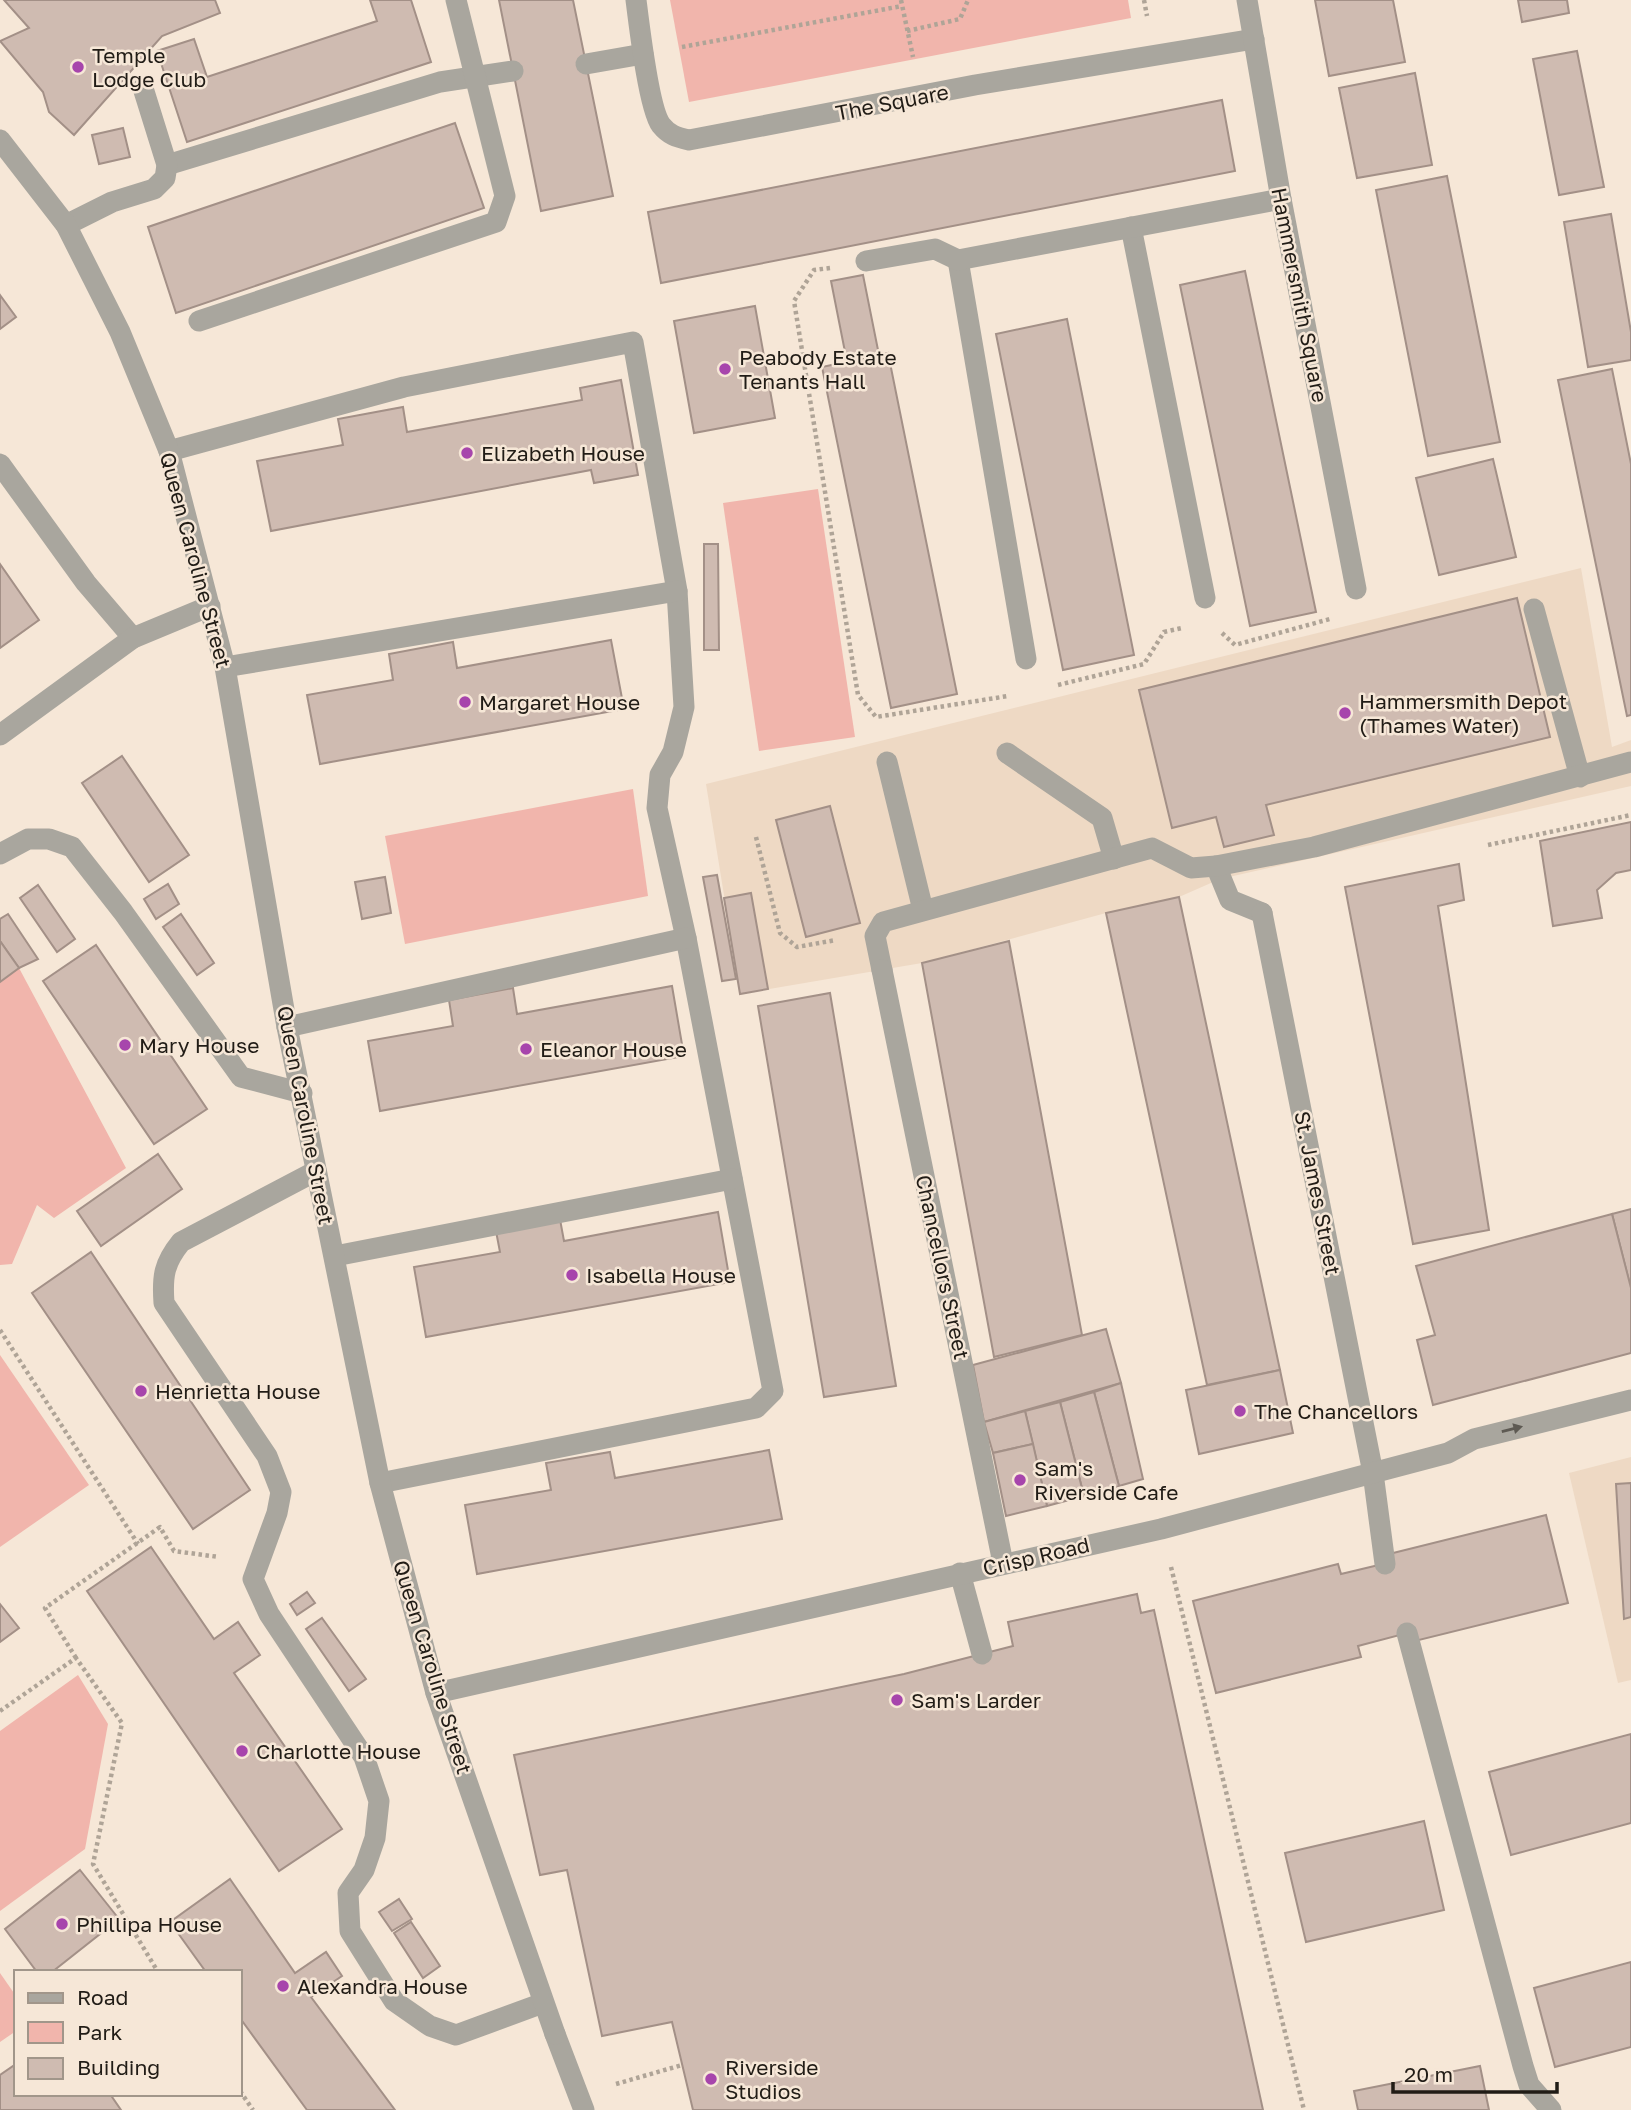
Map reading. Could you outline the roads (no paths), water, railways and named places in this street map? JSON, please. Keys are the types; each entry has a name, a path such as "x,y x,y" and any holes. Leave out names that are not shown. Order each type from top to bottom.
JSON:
{"street":[{"path":"199,321 496,222 505,196 456,0"},
{"name":"The Square","path":"636,0 643,54 659,122 672,136 689,140 1255,38"},
{"name":"Hammersmith Square","path":"1247,0 1280,199 1356,589"},
{"path":"586,64 643,54"},
{"path":"167,166 440,82 513,71"},
{"path":"66,225 112,202 154,189 165,178 167,166 143,88"},
{"name":"Queen Caroline Street","path":"0,140 66,225 120,332 169,451 225,667 287,1027 380,1483 436,1693 543,2003 581,2102"},
{"path":"866,261 935,249 958,260 1280,199"},
{"path":"1131,227 1205,598"},
{"path":"958,260 1026,659"},
{"path":"169,451 404,387 633,342 677,591 684,707 674,752 660,775 657,808 686,938 773,1391 755,1408 380,1483"},
{"path":"0,464 86,583 133,638"},
{"path":"225,667 677,591"},
{"path":"0,735 133,638 210,606"},
{"path":"1534,609 1580,777"},
{"path":"1007,752 1102,818 1114,859"},
{"path":"887,762 923,910 1152,848 1191,868 1216,866 1314,847 1631,762"},
{"path":"0,853 28,839 50,839 72,847 123,912 240,1077 302,1093"},
{"name":"St. James Street","path":"1216,866 1230,900 1262,913 1373,1473 1385,1564"},
{"name":"Chancellors Street","path":"923,910 883,922 875,936 1003,1563"},
{"path":"287,1027 686,938"},
{"path":"316,1171 181,1241 169,1257 161,1275 164,1303 267,1457 281,1492 277,1513 253,1579 269,1614 364,1757 379,1801 375,1838 364,1870 348,1893 350,1931 394,2001 430,2026 456,2035 543,2003"},
{"path":"335,1256 732,1179"},
{"name":"Crisp Road","path":"436,1693 1161,1529 1448,1453 1474,1439 1631,1400"},
{"path":"960,1573 982,1654"},
{"path":"1407,1633 1529,2085 1551,2110"}],"place":[{"name":"Temple Lodge Club","path":"78,67"},
{"name":"Peabody Estate Tenants Hall","path":"725,369"},
{"name":"Elizabeth House","path":"467,453"},
{"name":"Margaret House","path":"465,702"},
{"name":"Hammersmith Depot (Thames Water)","path":"1345,713"},
{"name":"Mary House","path":"125,1045"},
{"name":"Eleanor House","path":"526,1049"},
{"name":"Isabella House","path":"572,1275"},
{"name":"Henrietta House","path":"141,1391"},
{"name":"The Chancellors","path":"1240,1411"},
{"name":"Sam's Riverside Cafe","path":"1020,1480"},
{"name":"Sam's Larder","path":"897,1700"},
{"name":"Charlotte House","path":"242,1751"},
{"name":"Phillipa House","path":"62,1924"},
{"name":"Alexandra House","path":"283,1986"},
{"name":"Riverside Studios","path":"711,2079"}]}
